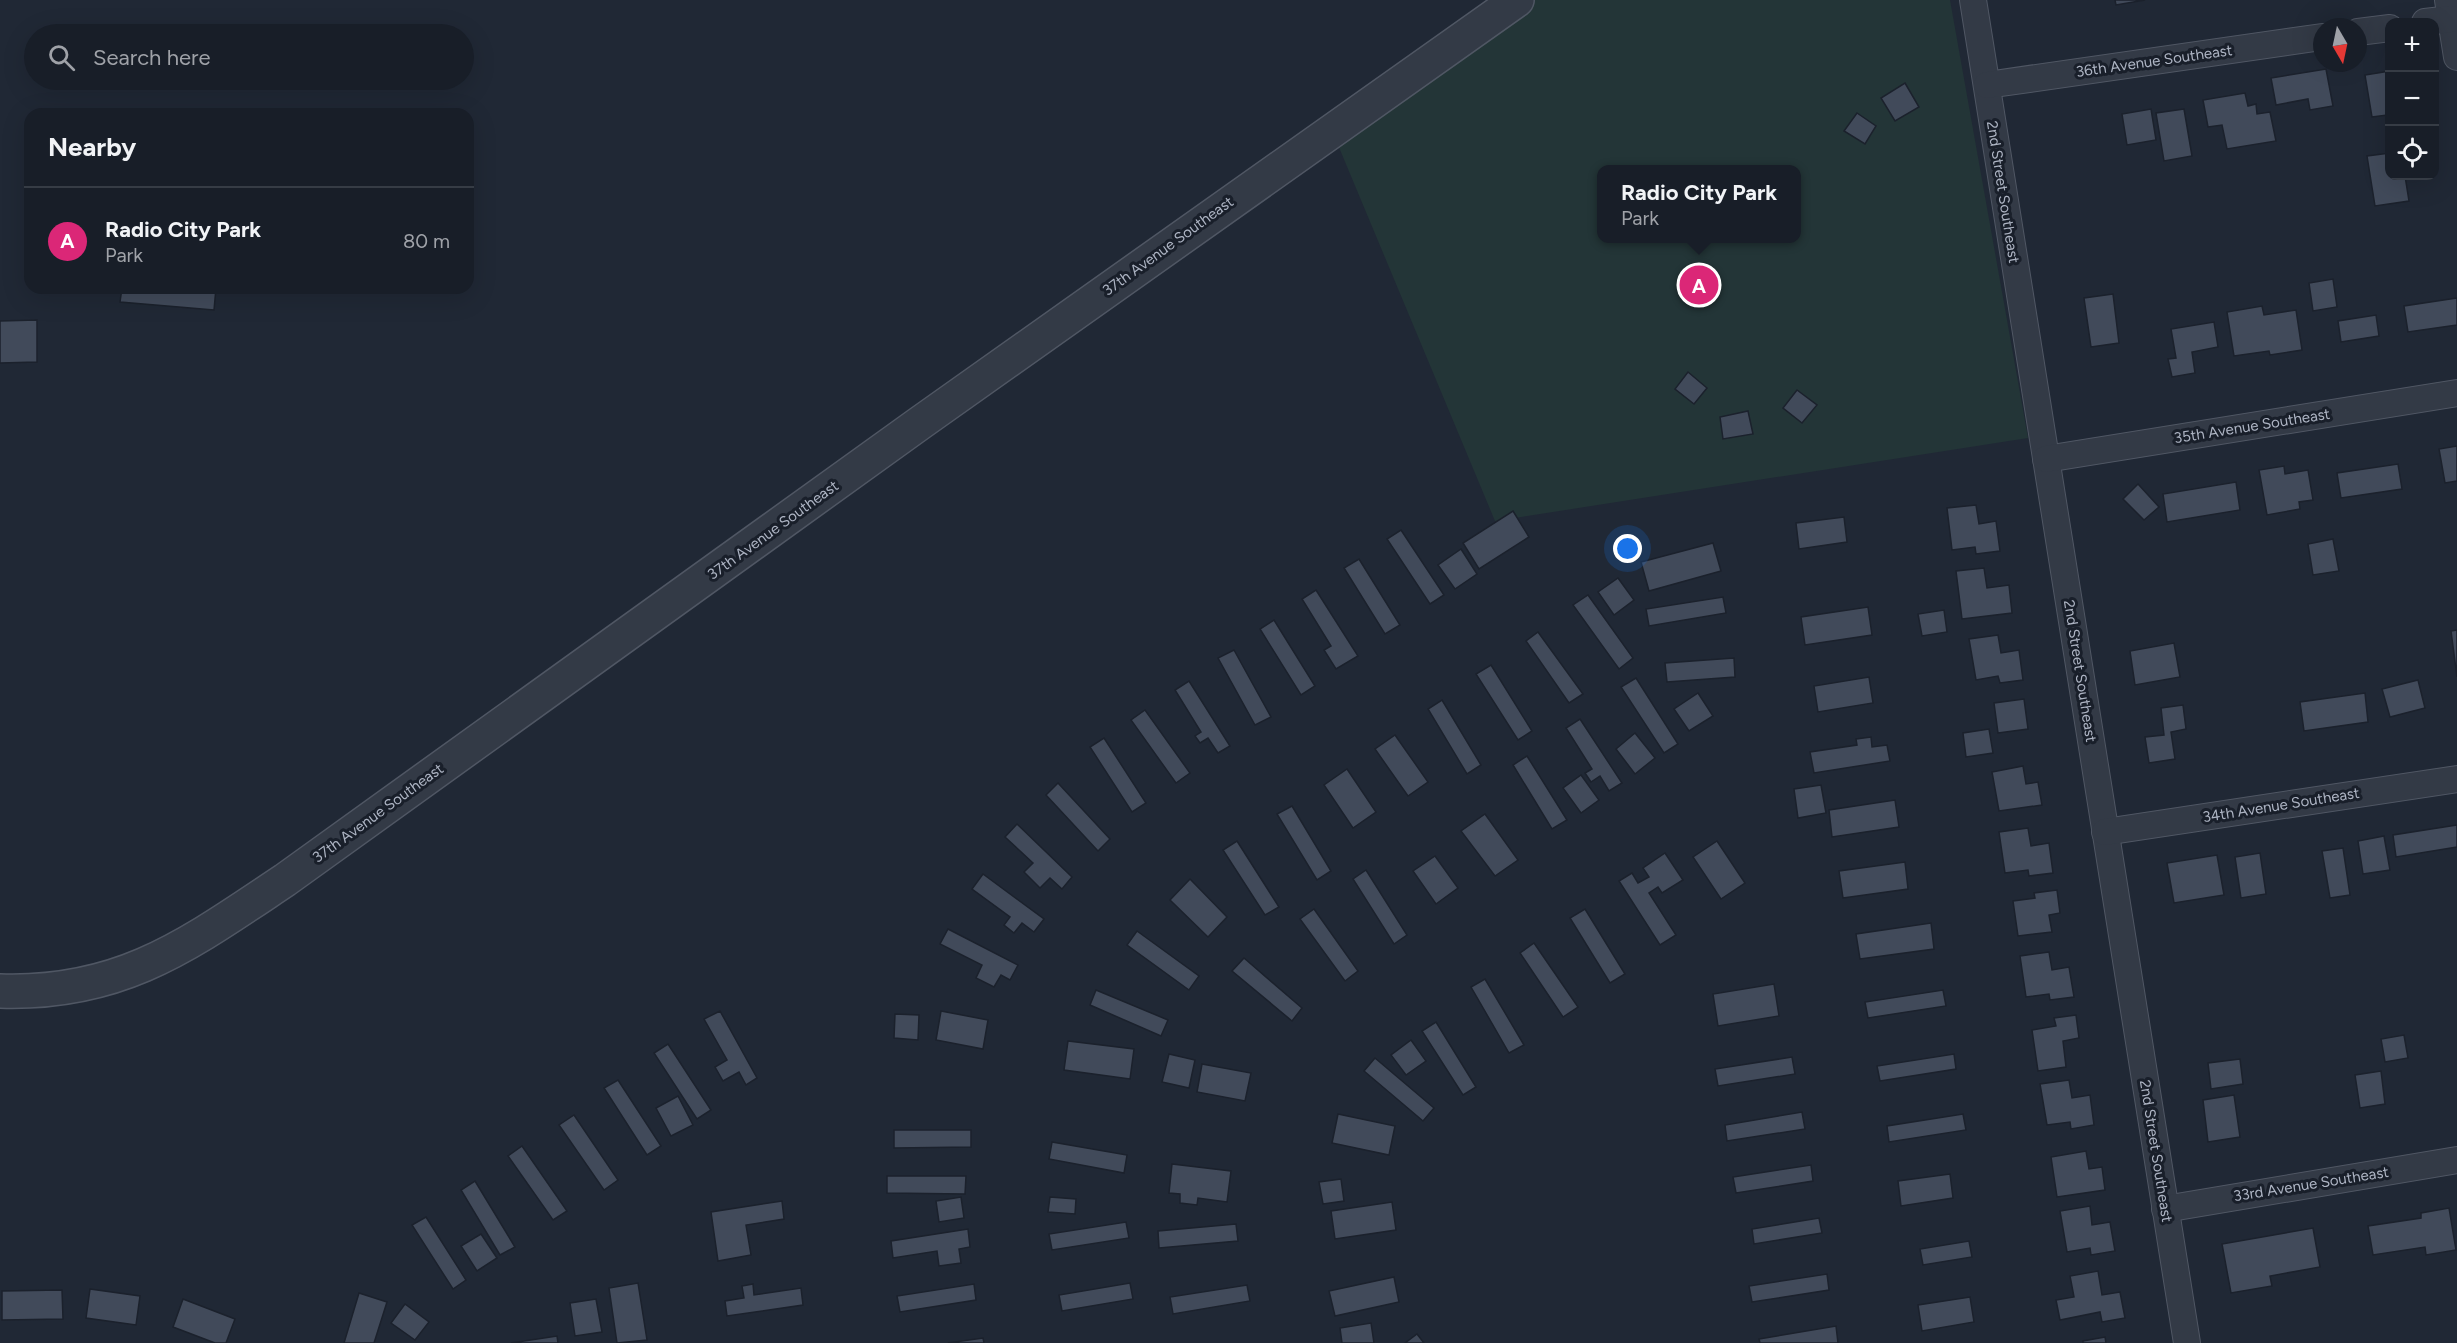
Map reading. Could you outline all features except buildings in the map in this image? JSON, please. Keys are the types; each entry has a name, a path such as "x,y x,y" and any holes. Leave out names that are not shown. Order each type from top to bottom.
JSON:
{"street":[{"name":"37th Avenue Southeast","path":"0,991 29,992 93,984 140,968 196,939 294,873 1105,291 1261,180 1333,133 1517,0"},
{"name":"2nd Street Southeast","path":"1973,0 2187,1343"},
{"path":"2433,18 2450,9 2457,57"},
{"path":"2367,31 2385,29"},
{"name":"36th Avenue Southeast","path":"1986,85 2313,38"},
{"name":"35th Avenue Southeast","path":"2046,459 2457,393"},
{"name":"34th Avenue Southeast","path":"2105,832 2457,779"},
{"name":"33rd Avenue Southeast","path":"2165,1209 2457,1160"}],"shaded area":[{"path":"1522,0 1950,0 2028,438 1495,521 1333,133"}],"place":[{"name":"Radio City Park","path":"1699,285"}]}
